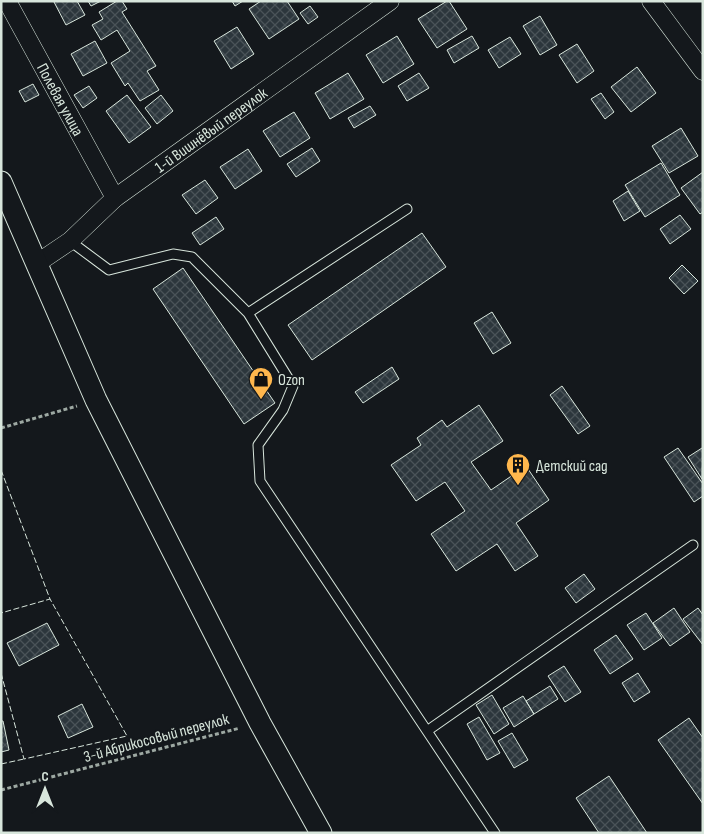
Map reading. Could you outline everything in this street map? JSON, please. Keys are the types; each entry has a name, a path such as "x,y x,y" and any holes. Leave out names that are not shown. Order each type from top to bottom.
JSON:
{"street":[{"name":"Полевая улица","path":"7,1 115,198"},
{"name":"1-й Вишнёвый переулок","path":"36,264 70,241 115,198 390,1"},
{"path":"651,1 703,71"},
{"path":"1,182 96,400 260,723 321,833"}],"lane":[{"path":"248,313 407,209"},
{"path":"70,241 110,270 173,254 192,257 248,313 293,386 282,410 258,445 260,480 496,833"},
{"path":"427,731 694,546"}],"path":[{"path":"1,428 96,400"},
{"name":"3-й Абрикосовый переулок","path":"1,790 260,723"}],"building":[{"path":"77,1 85,15 66,25 54,2"},
{"path":"88,1 101,1 91,6"},
{"path":"117,1 122,1 127,9 122,12 156,66 147,71 159,90 140,101 128,83 125,86 111,63 130,51 117,30 101,40 92,25 103,19 99,12"},
{"path":"232,1 243,1 235,6"},
{"path":"261,1 287,1 299,19 269,39 249,9"},
{"path":"449,1 467,29 437,48 418,19"},
{"path":"310,6 318,17 308,24 300,13"},
{"path":"540,16 557,45 540,55 523,26"},
{"path":"237,27 254,54 231,69 214,41"},
{"path":"397,36 414,64 383,83 366,55"},
{"path":"472,36 479,48 454,63 447,50"},
{"path":"510,37 521,54 499,68 488,50"},
{"path":"95,41 107,63 83,76 71,54"},
{"path":"577,44 594,71 577,83 559,55"},
{"path":"637,67 656,93 631,112 611,87"},
{"path":"348,73 364,99 330,119 315,93"},
{"path":"419,73 429,88 407,101 398,86"},
{"path":"33,84 39,95 25,102 19,91"},
{"path":"89,86 97,98 83,108 74,95"},
{"path":"601,93 614,112 605,119 591,99"},
{"path":"127,95 151,127 129,143 106,111"},
{"path":"161,95 173,111 157,124 145,108"},
{"path":"370,106 376,115 354,128 348,118"},
{"path":"294,112 310,138 280,157 263,131"},
{"path":"681,128 698,156 669,173 652,146"},
{"path":"312,148 320,161 296,177 287,164"},
{"path":"248,149 262,171 235,189 220,167"},
{"path":"661,163 680,195 645,217 625,185"},
{"path":"703,172 703,212 700,214 681,188"},
{"path":"205,180 218,198 196,214 182,195"},
{"path":"628,191 640,211 624,221 613,201"},
{"path":"680,215 691,229 670,244 660,229"},
{"path":"216,217 224,229 200,245 192,233"},
{"path":"422,233 446,267 312,360 288,325"},
{"path":"682,265 698,281 684,294 669,278"},
{"path":"183,268 275,403 244,424 153,289"},
{"path":"492,312 511,343 493,354 474,323"},
{"path":"392,367 399,379 363,403 355,392"},
{"path":"562,386 590,426 578,434 550,395"},
{"name":"Детский сад","path":"479,405 503,441 471,462 491,490 526,466 549,500 516,523 538,556 515,571 497,544 456,571 431,534 465,511 445,482 416,501 391,465 421,445 417,438 442,420 447,427"},
{"path":"678,448 703,484 703,496 694,502 664,457"},
{"path":"703,448 702,479 688,457"},
{"path":"584,574 595,589 576,603 565,588"},
{"path":"674,608 690,632 670,646 653,623"},
{"path":"698,608 703,615 703,645 683,619"},
{"path":"646,613 662,638 644,650 627,625"},
{"path":"47,623 59,645 19,666 7,643"},
{"path":"616,635 633,659 610,674 594,650"},
{"path":"564,666 581,692 565,702 548,676"},
{"path":"638,673 650,692 634,702 622,683"},
{"path":"550,686 558,699 534,714 526,701"},
{"path":"492,695 509,724 494,734 476,705"},
{"path":"523,696 534,714 514,727 503,708"},
{"path":"82,704 93,727 68,738 58,716"},
{"path":"479,717 500,753 487,760 467,724"},
{"path":"689,718 703,738 703,804 658,740"},
{"path":"1,721 3,721 9,750 1,752"},
{"path":"512,733 528,760 514,768 498,741"},
{"path":"609,776 647,833 599,833 576,798"}],"fence":[{"path":"1,470 50,599 1,613"},
{"path":"1,673 24,759 127,736 50,599"},
{"path":"1,764 24,759"}],"place":[{"name":"Ozon","path":"261,400"},
{"name":"Детский сад","path":"518,486"}]}
